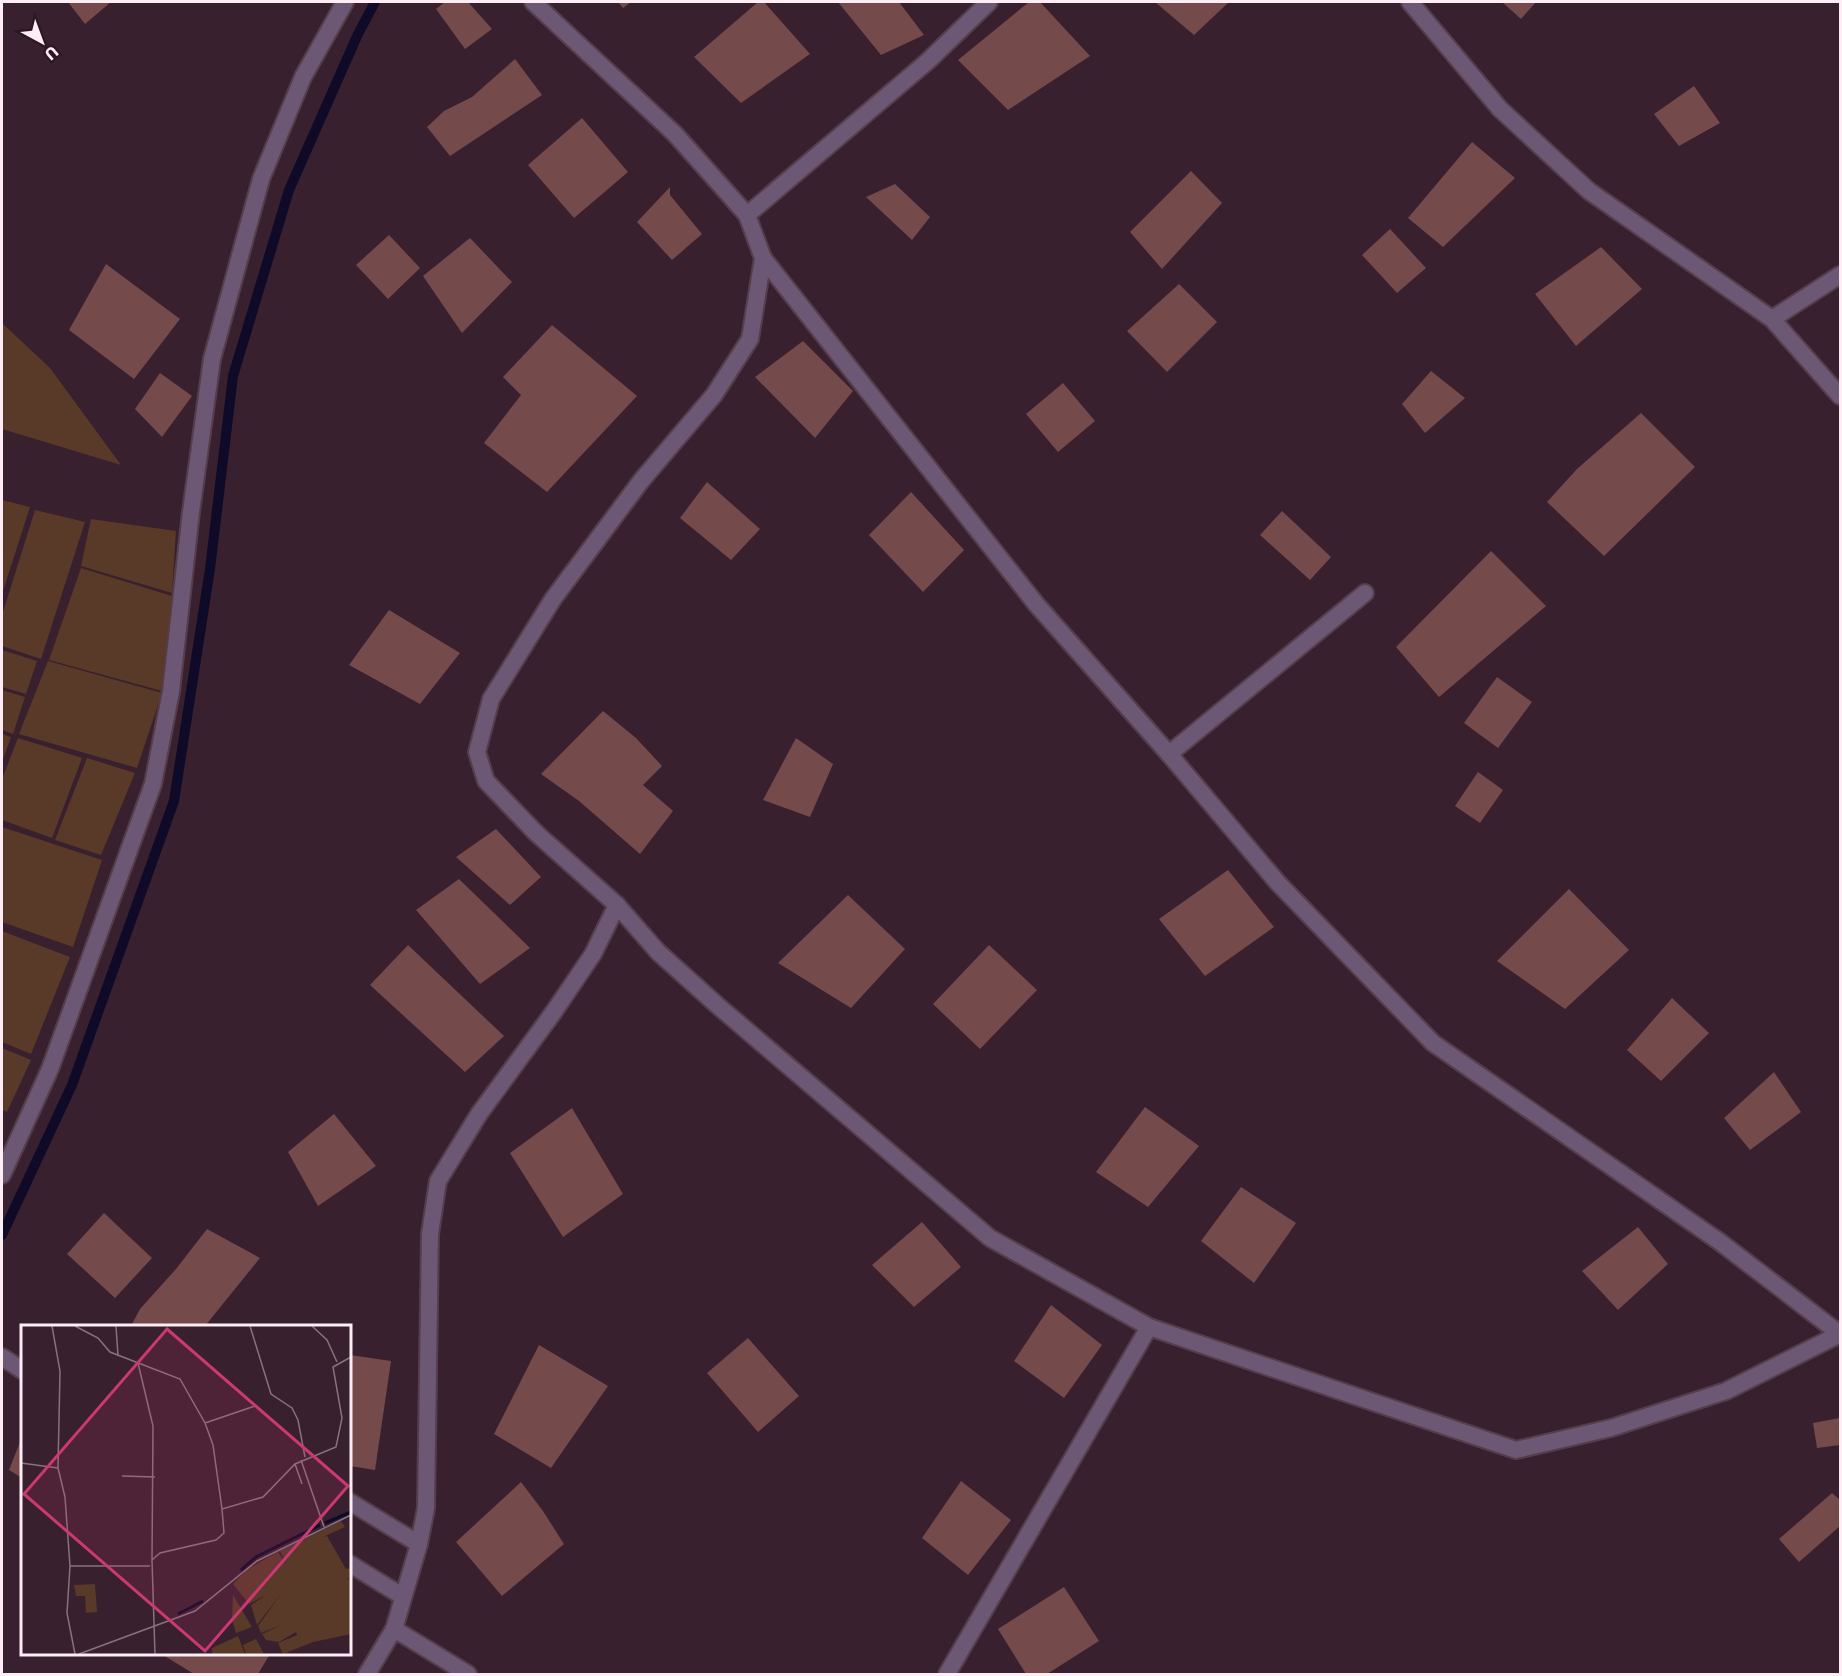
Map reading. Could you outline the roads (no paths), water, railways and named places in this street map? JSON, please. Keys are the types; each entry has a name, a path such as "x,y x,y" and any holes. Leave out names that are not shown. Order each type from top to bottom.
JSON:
{"street":[{"path":"2,1174 50,1070 153,784 171,690 191,512 212,359 261,179 303,77 345,2"},
{"path":"533,2 675,134 747,215 763,258 1036,604 1169,754 1278,882 1433,1043 1720,1242 1840,1334 1726,1391 1611,1428 1516,1450 1149,1327 990,1238 709,998 658,952 616,905 536,833 486,782 477,752 491,699 553,599 641,481 714,395 750,339 763,258"},
{"path":"747,215 928,61 989,2"},
{"path":"1410,2 1500,109 1589,191 1772,319 1840,396"},
{"path":"1772,319 1840,275"},
{"path":"1169,754 1365,593"},
{"path":"367,1674 394,1629 419,1544 426,1509 430,1234 438,1182 478,1114 554,1013 593,954 616,905"},
{"path":"947,1674 1149,1327"},
{"path":"2,1358 21,1369"},
{"path":"351,1503 419,1544"},
{"path":"351,1565 402,1596"},
{"path":"394,1629 468,1674"}],"waterway":[{"path":"2,1235 72,1085 174,801 210,569 233,376 289,190 358,34 375,2"}]}
